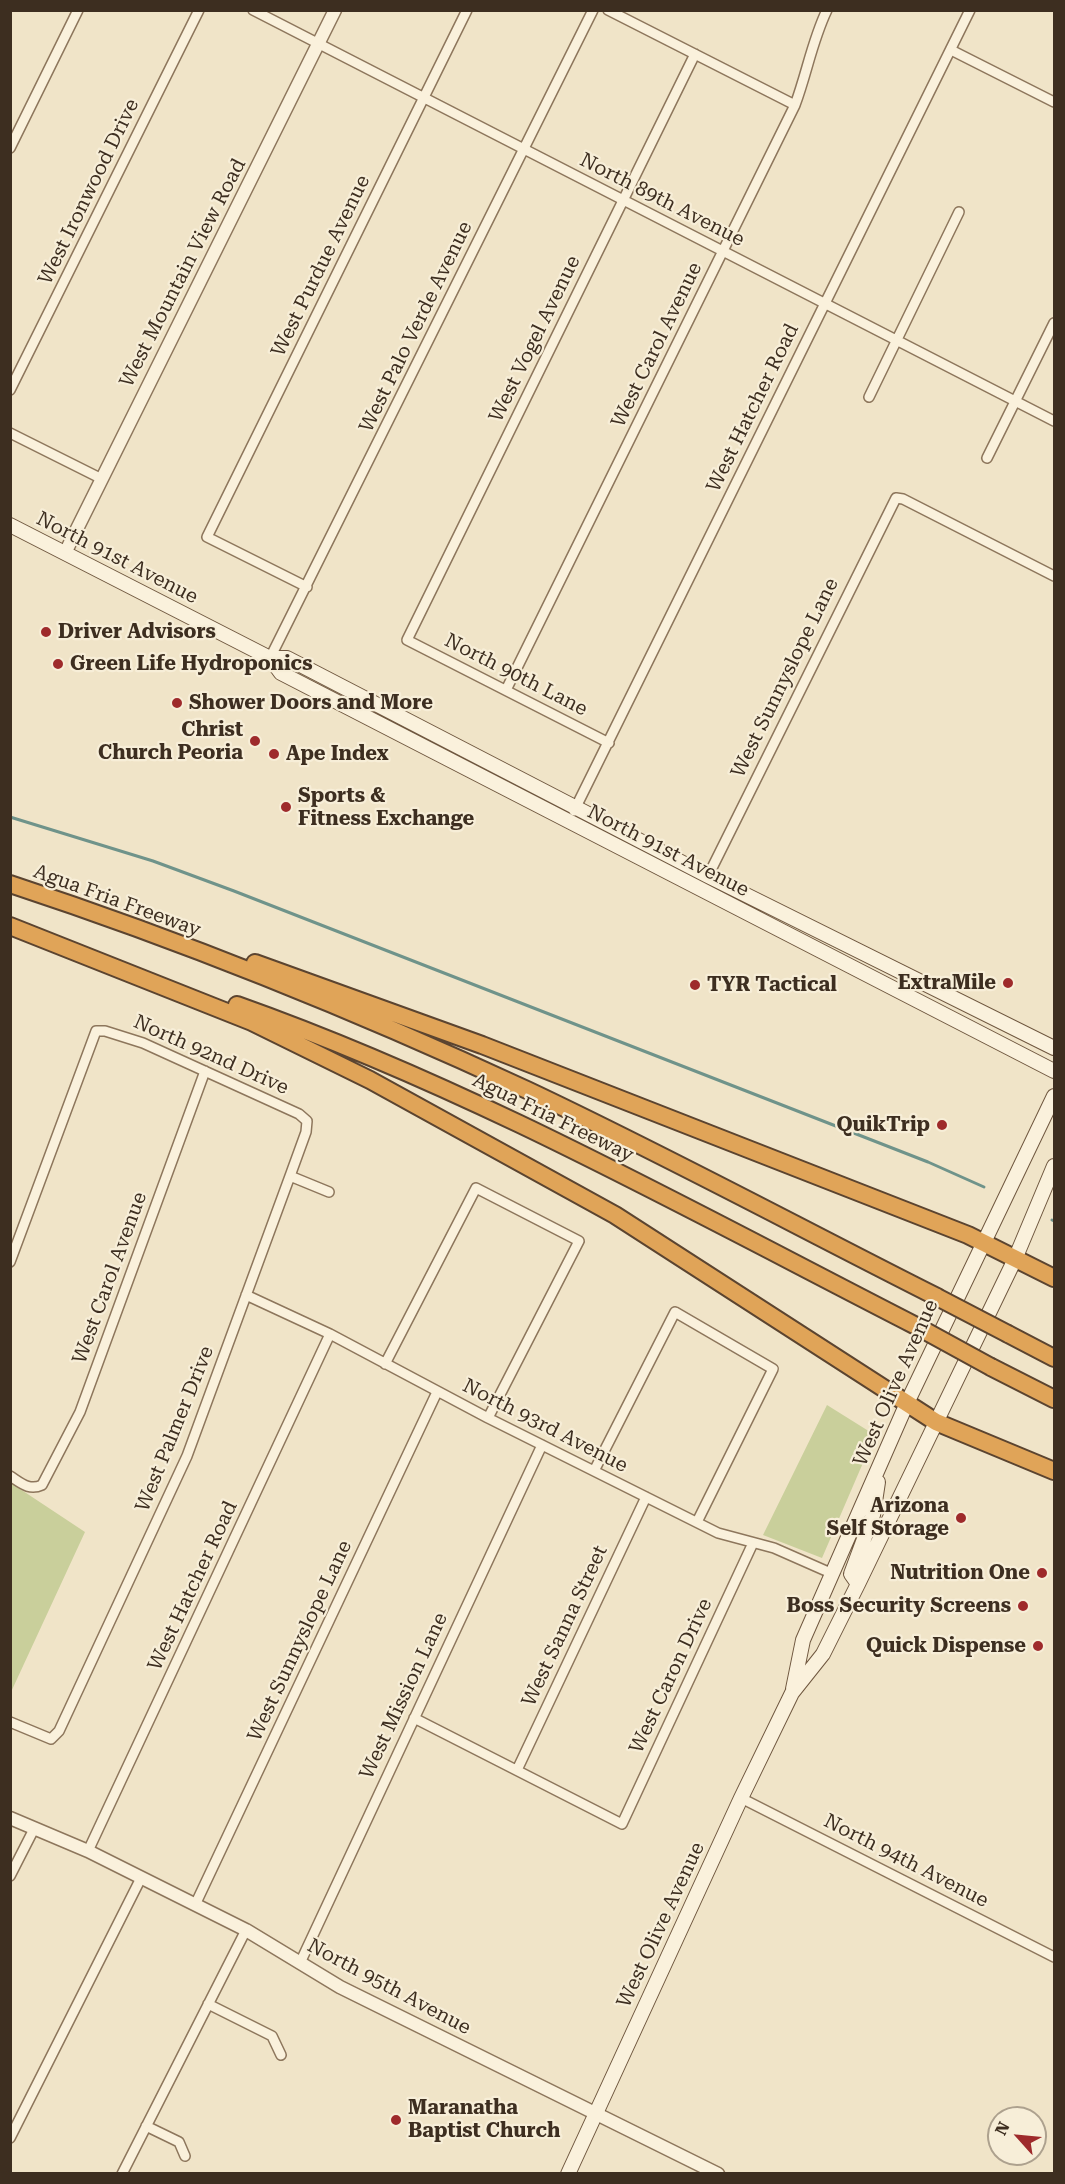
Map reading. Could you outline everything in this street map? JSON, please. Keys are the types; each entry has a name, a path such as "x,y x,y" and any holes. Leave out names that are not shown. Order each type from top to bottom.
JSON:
{"highway":[{"name":"Agua Fria Freeway","path":"10,885 170,941 374,1022 528,1091 1054,1358"},
{"name":"Agua Fria Freeway","path":"10,925 285,1022 424,1079 563,1145 1054,1399"},
{"path":"10,925 280,1034 440,1116 645,1233 936,1422 1054,1471"},
{"path":"170,941 226,952 482,1045 983,1242 1054,1278"}],"main road":[{"name":"North 91st Avenue","path":"10,525 270,658 281,673 1054,1071"},
{"name":"North 91st Avenue","path":"270,658 287,658 708,876 1054,1048"},
{"path":"421,744 427,731"},
{"path":"701,889 708,876"},
{"path":"821,951 829,937"},
{"path":"928,1006 937,989"},
{"name":"West Olive Avenue","path":"792,1693 803,1640 907,1403 1054,1096"},
{"name":"West Olive Avenue","path":"568,2174 741,1798 792,1693 823,1654 858,1584 1015,1258 1054,1166"},
{"path":"858,1584 851,1574 873,1515 879,1468"}],"street":[{"path":"10,148 78,10"},
{"name":"West Ironwood Drive","path":"10,390 199,10"},
{"name":"North 89th Avenue","path":"254,10 1054,421"},
{"name":"West Mountain View Road","path":"64,553 335,10"},
{"name":"West Purdue Avenue","path":"307,587 207,537 467,10"},
{"name":"West Palo Verde Avenue","path":"270,658 593,10"},
{"path":"608,10 795,105"},
{"name":"West Carol Avenue","path":"506,690 795,105 808,73 815,34 827,10"},
{"name":"West Hatcher Road","path":"568,821 609,743 970,10"},
{"path":"951,50 1054,102"},
{"name":"West Vogel Avenue","path":"407,640 695,54"},
{"path":"869,398 959,212"},
{"path":"987,458 1054,323"},
{"path":"10,433 102,479"},
{"name":"West Sunnyslope Lane","path":"708,876 896,498 903,499 1054,576"},
{"name":"North 90th Lane","path":"407,640 609,743"},
{"name":"North 92nd Drive","path":"10,1262 91,1039 96,1031 105,1030 143,1043 299,1114 307,1121"},
{"name":"West Carol Avenue","path":"10,1476 27,1487 35,1488 42,1485 80,1412 205,1071"},
{"name":"West Palmer Drive","path":"10,1722 51,1739 59,1731 182,1467 291,1176 306,1132 307,1121"},
{"path":"291,1176 328,1191"},
{"path":"385,1364 476,1188 579,1242 488,1418"},
{"name":"North 93rd Avenue","path":"246,1296 330,1334 437,1392 697,1522 731,1538 774,1548 833,1574"},
{"path":"594,1471 675,1312 773,1369 697,1522"},
{"name":"West Hatcher Road","path":"88,1851 330,1334"},
{"name":"West Sunnyslope Lane","path":"195,1905 437,1392"},
{"name":"West Mission Lane","path":"300,1963 542,1445"},
{"name":"West Sanna Street","path":"517,1770 646,1497"},
{"name":"West Caron Drive","path":"517,1770 622,1824 753,1543"},
{"path":"414,1718 517,1770"},
{"name":"North 94th Avenue","path":"741,1798 1054,1957"},
{"name":"North 95th Avenue","path":"10,1818 88,1851 246,1930 340,1987 718,2174"},
{"path":"10,1876 34,1829"},
{"path":"10,2138 141,1878"},
{"path":"122,2174 246,1930"},
{"path":"208,2004 272,2036 281,2055"},
{"path":"146,2126 179,2142 185,2156"}],"green space":[{"path":"827,1405 875,1435 822,1558 763,1535"},
{"path":"11,1483 85,1532 11,1692"}],"waterway":[{"path":"10,817 153,861 234,891 928,1162 984,1187"}],"place":[{"name":"Driver Advisors","path":"46,632"},
{"name":"Green Life Hydroponics","path":"58,664"},
{"name":"Shower Doors and More","path":"177,703"},
{"name":"Christ Church Peoria","path":"255,741"},
{"name":"Ape Index","path":"274,754"},
{"name":"Sports & Fitness Exchange","path":"286,807"},
{"name":"ExtraMile","path":"1008,983"},
{"name":"TYR Tactical","path":"695,985"},
{"name":"QuikTrip","path":"942,1125"},
{"name":"Arizona Self Storage","path":"961,1518"},
{"name":"Nutrition One","path":"1042,1573"},
{"name":"Boss Security Screens","path":"1023,1606"},
{"name":"Quick Dispense","path":"1038,1646"},
{"name":"Maranatha Baptist Church","path":"396,2120"}]}
